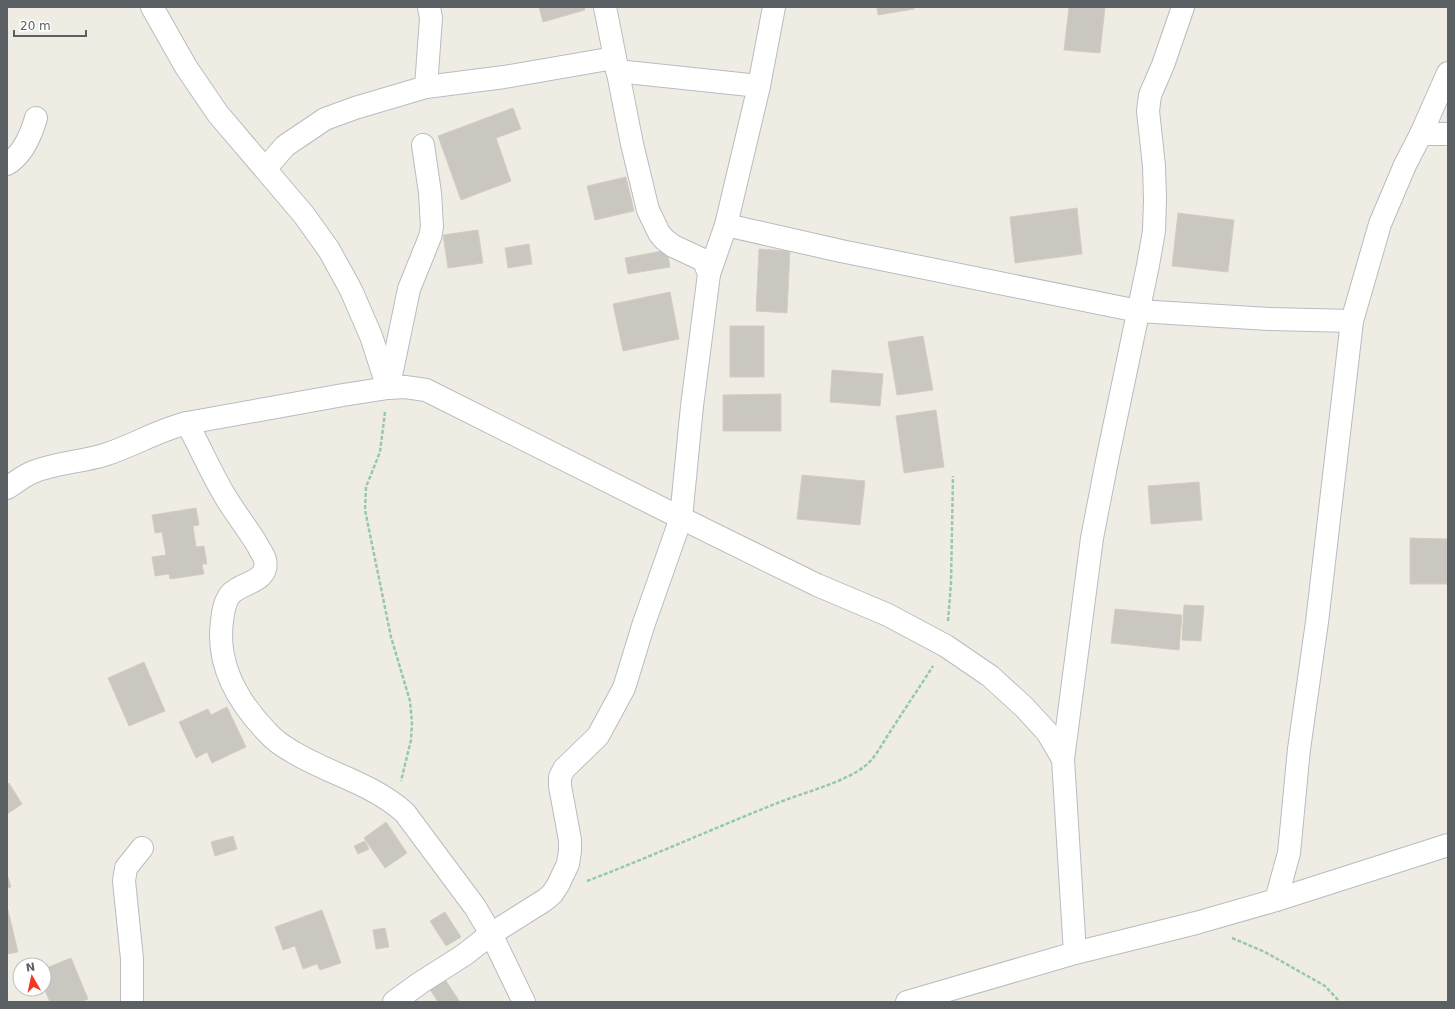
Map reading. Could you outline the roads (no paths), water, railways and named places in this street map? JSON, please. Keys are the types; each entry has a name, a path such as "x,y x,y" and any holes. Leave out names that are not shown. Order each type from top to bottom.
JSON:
{"street":[{"path":"152,7 186,67 214,108 266,168 304,215 329,250 351,290 371,336 388,388"},
{"path":"426,87 431,18 430,7"},
{"path":"605,7 615,64 648,210 664,239 672,246 704,261 709,274"},
{"path":"394,1002 420,983 464,955 491,934 552,894 568,864 570,840 560,786 560,777 564,769 598,736 624,688 681,518 692,406 709,274 726,225 759,86 774,7"},
{"path":"1075,953 1063,759 1092,538 1154,231 1154,166 1148,110 1149,99 1163,65 1183,7"},
{"path":"266,168 285,146 326,119 355,108 426,87 615,64 759,86"},
{"path":"1276,900 1289,853 1299,749 1317,622 1352,321 1380,224 1405,165 1421,134 1448,73"},
{"path":"7,164 30,139 36,118"},
{"path":"1421,134 1448,134"},
{"path":"388,388 409,289 430,237 432,227 430,193 423,145"},
{"path":"726,225 841,251 1138,311 1269,319 1352,321"},
{"path":"7,488 31,472 106,454 164,430 187,423 388,388 406,387 426,390 817,585 888,615 946,646 990,676 1024,707 1047,732 1063,759"},
{"path":"187,423 224,495 252,536 265,560 263,574 251,583 230,594 223,608 220,632 221,647 226,668 234,688 246,708 268,734 284,747 316,764 378,793 405,813 475,908 491,934 524,1002"},
{"path":"907,1002 1075,953 1196,923 1276,900 1448,845"},
{"path":"132,1002 132,959 124,880 126,868 142,848"}]}
